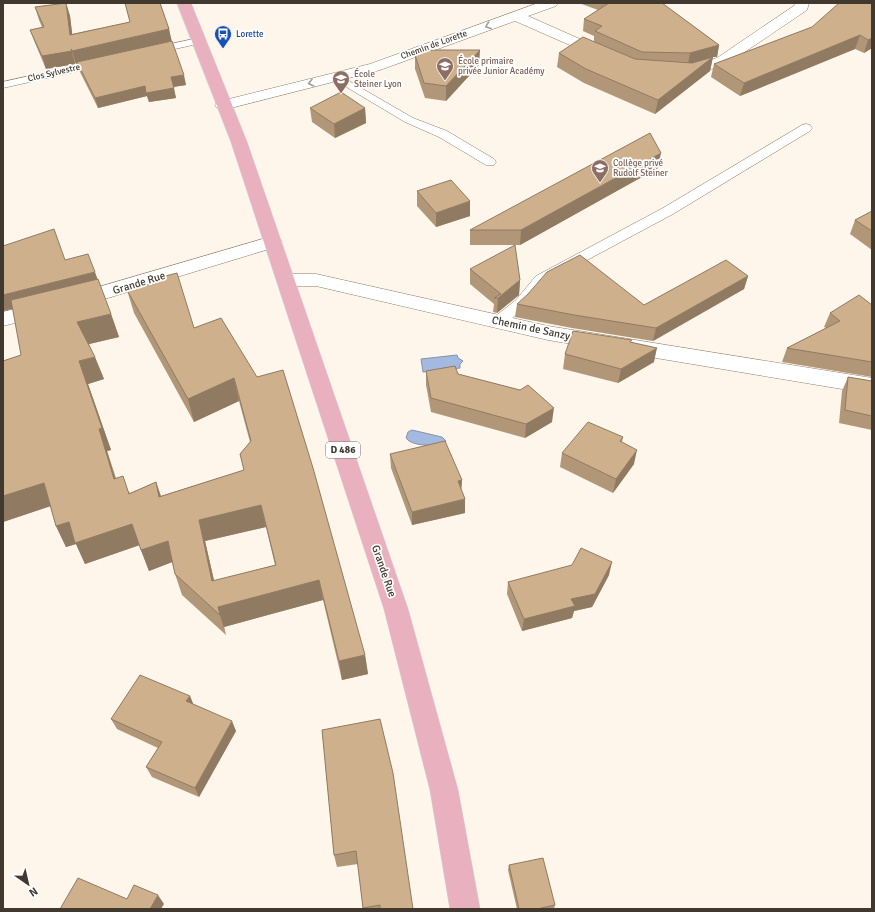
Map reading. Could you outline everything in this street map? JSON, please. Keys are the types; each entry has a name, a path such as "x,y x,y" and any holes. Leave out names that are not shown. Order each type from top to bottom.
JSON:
{"main road":[{"name":"Grande Rue","path":"184,3 223,105 239,142 396,608 444,790 465,909"}],"street":[{"name":"Chemin de Lorette","path":"223,105 375,67 551,3"},
{"path":"667,70 689,71 722,61 802,7 802,3"},
{"path":"515,16 616,60"},
{"name":"Grande Rue","path":"3,319 99,295 273,242"},
{"name":"Chemin de Sanzy","path":"286,280 316,280 548,333 872,386"}],"lane":[{"path":"143,53 198,41"},
{"name":"Clos Sylvestre","path":"3,84 112,60"},
{"path":"337,77 409,120 442,134 490,162"},
{"path":"498,322 521,303 540,279 668,211 806,128"}],"water":[{"path":"457,355 458,358 463,361 460,364 460,368 423,372 421,359"},
{"path":"412,430 442,437 446,441 443,445 423,445 413,443 406,438 408,432"}],"building":[{"path":"66,3 70,35 130,22 125,3 160,3 169,29 72,51 42,56 30,30 44,27 35,7"},
{"path":"609,3 662,3 719,45 690,53 642,52 595,31 602,26 584,19"},
{"path":"839,3 872,3 872,38 868,40 860,35 744,83 714,64 812,27"},
{"path":"583,37 635,59 692,63 713,57 658,100 586,69 559,53"},
{"path":"172,41 184,75 171,77 174,88 146,93 145,86 95,98 77,62"},
{"path":"429,50 480,50 446,86 424,83 415,55"},
{"path":"341,92 365,108 334,124 310,108"},
{"path":"650,133 661,153 521,230 470,230"},
{"path":"451,180 470,201 436,213 417,191"},
{"path":"872,211 872,231 855,220"},
{"path":"54,229 65,260 88,254 95,272 3,295 3,246"},
{"path":"515,245 520,280 498,298 494,298 501,294 470,269"},
{"path":"580,255 644,305 726,260 748,276 656,328 517,304 547,272"},
{"path":"177,273 194,328 221,318 257,377 283,370 313,468 365,655 339,661 319,580 218,607 220,615 175,574 168,541 141,550 132,524 75,543 69,522 56,526 44,483 3,496 3,361 21,355 11,300 98,279 111,314 77,322 95,357 79,361 102,428 99,429 114,479 123,476 129,494 156,482 159,497 244,470 240,454 251,441 234,378 188,399 127,290 150,284 149,280","holes":["261,505 276,565 212,581 199,520"]},
{"path":"859,295 872,305 872,362 787,348 840,321 830,313"},
{"path":"573,331 632,340 630,342 657,348 621,369 565,354"},
{"path":"455,366 458,374 520,390 528,385 554,408 526,424 431,398 426,371"},
{"path":"848,377 872,381 872,416 845,410"},
{"path":"588,422 623,437 620,441 637,450 616,479 562,453"},
{"path":"445,441 462,480 458,481 465,499 412,512 390,454"},
{"path":"581,548 612,562 595,594 571,599 575,606 524,619 508,582 572,565"},
{"path":"140,675 190,696 186,701 232,721 195,788 146,767 162,742 111,719"},
{"path":"380,719 393,773 413,909 380,909 380,905 363,908 356,851 334,855 322,730"},
{"path":"543,858 555,905 537,909 519,909 509,865"},
{"path":"78,878 127,899 134,885 158,895 150,909 60,909"}],"place":[{"name":"Lorette","path":"223,49"},
{"name":"École primaire privée Junior Académy","path":"445,81"},
{"name":"École Steiner Lyon","path":"341,94"},
{"name":"Collège privé Rudolf Steiner","path":"600,183"}]}
